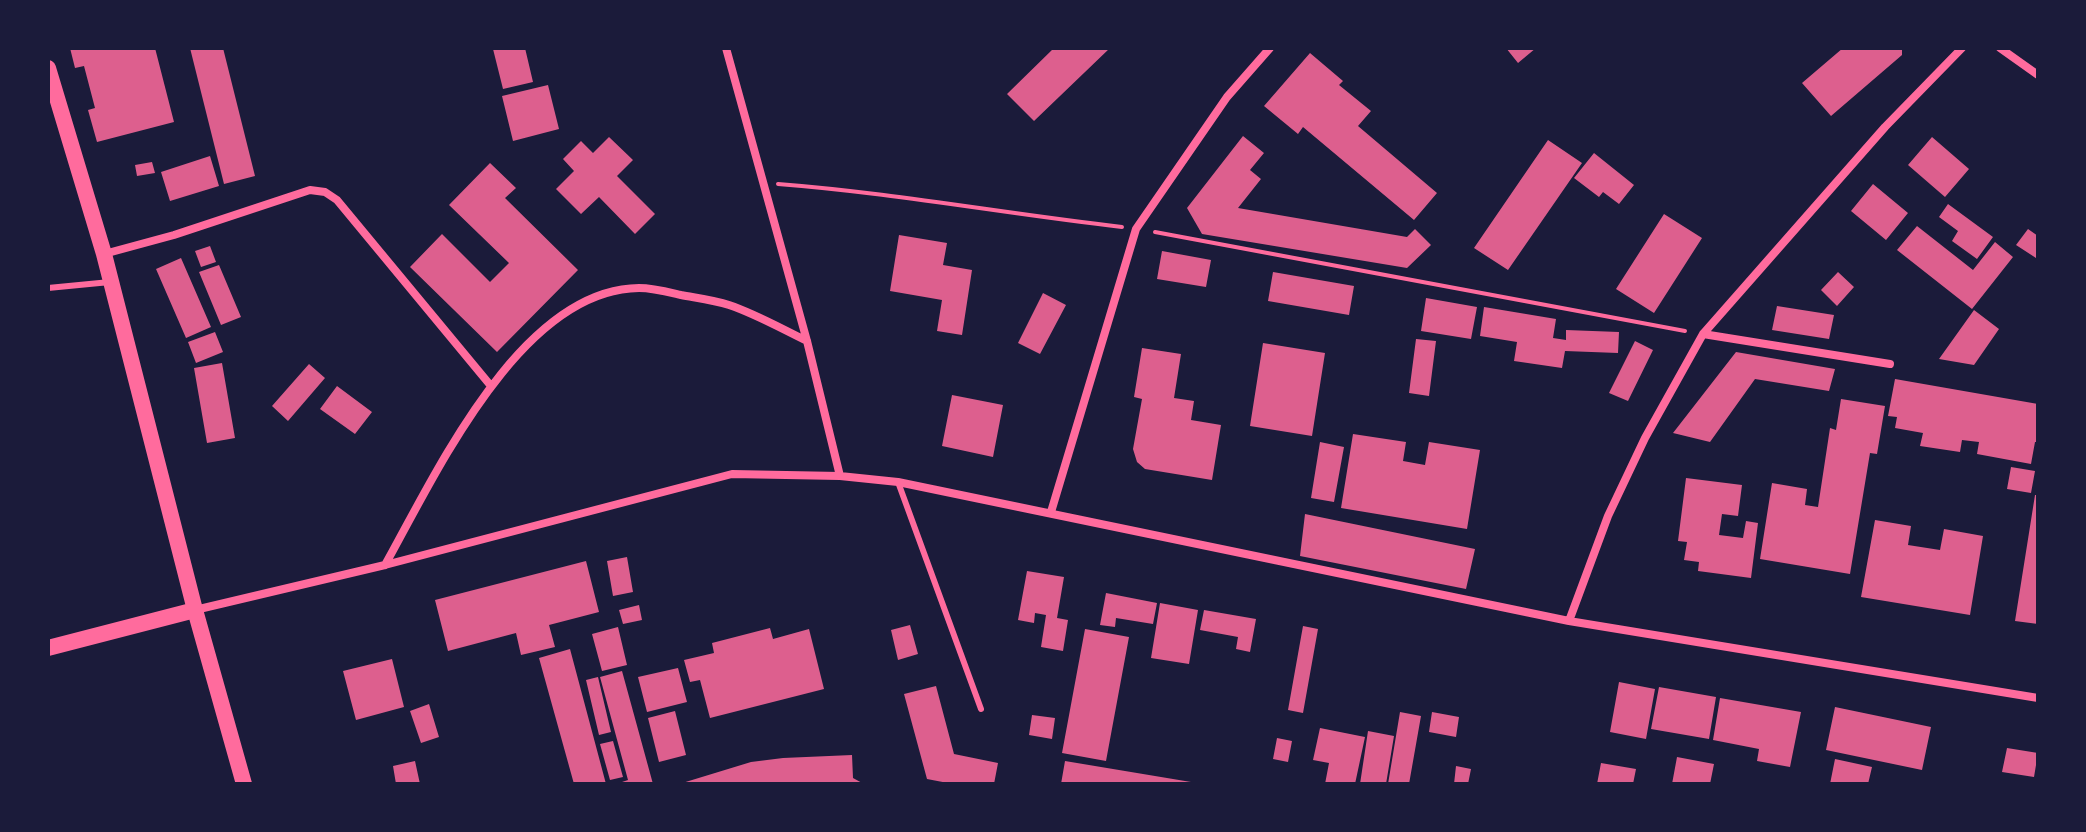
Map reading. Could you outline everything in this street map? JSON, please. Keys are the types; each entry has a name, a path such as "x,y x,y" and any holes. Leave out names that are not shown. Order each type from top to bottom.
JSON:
{"main road":[{"path":"48,68 104,254 195,610 244,784"},
{"path":"48,648 195,610"}],"street":[{"path":"726,48 765,183 840,476"},
{"path":"1051,512 1136,229 1227,97 1270,48"},
{"path":"1569,621 1608,516 1645,438 1703,334 1885,127 1962,48"},
{"path":"2000,48 2038,75"},
{"path":"104,254 174,235 310,190 325,192 337,200 491,386"},
{"path":"385,565 453,443 491,386 511,361 568,311 614,292 639,288 730,306 807,341"},
{"path":"1703,334 1890,364"},
{"path":"195,610 385,565 732,474 840,476 898,482 1051,512 1569,621 2038,698"}],"lane":[{"path":"48,288 110,282"},
{"path":"898,482 981,709"}],"path":[{"path":"765,183 873,192 1026,216 1136,229 1703,334"}],"building":[{"path":"70,48 155,48 174,122 97,142 88,110 95,108 84,66 75,68"},
{"path":"190,48 223,48 255,176 224,184"},
{"path":"525,48 533,82 503,89 493,49"},
{"path":"1054,48 1110,48 1034,121 1007,94"},
{"path":"1506,48 1536,48 1518,63"},
{"path":"1843,48 1902,48 1902,55 1831,116 1802,83"},
{"path":"1310,53 1343,81 1339,85 1371,111 1358,126 1437,193 1414,220 1303,127 1298,134 1264,106"},
{"path":"548,85 559,129 513,141 502,96"},
{"path":"1243,136 1264,153 1250,170 1261,179 1238,208 1407,237 1415,229 1431,245 1407,268 1202,234 1187,208"},
{"path":"609,137 633,160 617,176 655,214 635,234 599,197 581,214 556,189 574,171 563,159 581,141 593,153"},
{"path":"1932,137 1969,169 1945,197 1908,165"},
{"path":"1548,140 1582,163 1508,270 1474,248"},
{"path":"1594,153 1634,185 1619,204 1603,192 1599,197 1574,178"},
{"path":"210,156 219,186 170,201 161,172"},
{"path":"152,162 155,173 137,176 135,165"},
{"path":"490,163 516,188 505,198 578,270 497,352 410,267 442,234 490,282 509,263 449,205"},
{"path":"1873,184 1908,213 1886,240 1851,211"},
{"path":"1948,204 1993,237 1977,259 1952,241 1958,231 1939,217"},
{"path":"1664,214 1702,238 1654,313 1616,289"},
{"path":"1917,226 1973,270 1995,242 2013,257 1972,309 1897,250"},
{"path":"2028,229 2038,236 2036,258 2016,245"},
{"path":"899,235 947,243 943,265 972,270 962,335 937,331 942,300 890,291"},
{"path":"210,246 216,262 201,267 195,251"},
{"path":"1162,251 1211,260 1206,287 1157,279"},
{"path":"181,258 211,327 186,338 156,269"},
{"path":"219,265 241,317 221,325 199,272"},
{"path":"1273,272 1354,286 1349,315 1268,301"},
{"path":"1838,272 1854,287 1837,306 1821,290"},
{"path":"1043,293 1066,305 1040,354 1018,343"},
{"path":"1426,298 1477,307 1471,339 1421,331"},
{"path":"1777,306 1834,315 1829,339 1772,330"},
{"path":"1484,307 1556,319 1553,338 1566,340 1566,330 1619,332 1618,353 1565,351 1562,368 1514,361 1517,342 1480,336"},
{"path":"1974,310 1999,329 1974,365 1939,359"},
{"path":"215,332 223,352 196,363 188,342"},
{"path":"1416,339 1436,341 1429,396 1409,393"},
{"path":"1635,341 1653,350 1628,401 1609,393"},
{"path":"1263,343 1325,353 1312,436 1250,426"},
{"path":"1142,348 1181,354 1174,398 1194,401 1191,420 1221,425 1212,480 1145,469 1137,462 1133,449 1142,399 1134,397"},
{"path":"1736,352 1835,369 1829,391 1755,379 1710,442 1673,433"},
{"path":"222,363 235,438 207,443 194,368"},
{"path":"309,364 325,378 288,421 272,406"},
{"path":"1895,379 2038,404 2038,442 2035,442 2031,464 1977,454 1979,442 1962,440 1960,452 1920,446 1923,433 1895,428 1897,417 1888,416"},
{"path":"337,386 372,412 355,434 320,409"},
{"path":"952,395 1003,405 993,457 942,446"},
{"path":"1841,399 1885,406 1877,454 1870,453 1850,574 1760,559 1772,483 1807,489 1805,505 1818,507 1830,428 1836,430"},
{"path":"1353,434 1406,442 1403,461 1425,465 1429,442 1480,450 1467,529 1341,508"},
{"path":"1320,442 1344,447 1334,502 1311,498"},
{"path":"2011,467 2035,471 2031,493 2007,489"},
{"path":"1686,478 1742,485 1738,516 1722,514 1719,535 1743,538 1746,521 1758,523 1751,578 1698,571 1699,562 1684,560 1687,542 1678,541"},
{"path":"2035,495 2038,495 2038,624 2015,621"},
{"path":"1305,514 1475,549 1466,589 1300,556"},
{"path":"1875,520 1911,526 1908,545 1940,550 1944,529 1983,536 1970,615 1861,597"},
{"path":"627,557 633,592 613,596 607,561"},
{"path":"586,561 599,612 549,625 555,647 521,655 516,633 448,651 435,600"},
{"path":"1027,571 1064,577 1057,618 1068,620 1063,651 1041,647 1046,615 1035,613 1034,623 1018,620"},
{"path":"1106,593 1157,603 1153,624 1116,618 1115,627 1100,625"},
{"path":"1160,603 1198,610 1189,664 1151,658"},
{"path":"639,605 642,620 623,624 619,610"},
{"path":"1204,610 1256,619 1250,652 1236,649 1238,637 1200,630"},
{"path":"910,625 918,654 898,660 891,630"},
{"path":"1303,626 1318,629 1303,713 1288,710"},
{"path":"618,627 627,665 602,671 592,634"},
{"path":"770,628 773,639 809,629 824,689 710,718 700,680 690,682 684,660 714,653 712,643"},
{"path":"1085,629 1129,637 1106,761 1062,753"},
{"path":"570,649 606,784 574,784 539,658"},
{"path":"392,659 404,707 356,720 343,671"},
{"path":"678,668 687,702 647,712 638,677"},
{"path":"622,671 653,784 616,784 628,780 600,677"},
{"path":"598,677 611,732 599,735 586,680"},
{"path":"1619,682 1655,689 1646,739 1610,732"},
{"path":"936,686 954,754 998,763 994,784 953,784 927,779 904,694"},
{"path":"1659,687 1716,697 1709,739 1651,729"},
{"path":"1720,698 1801,712 1790,767 1757,761 1759,749 1713,740"},
{"path":"429,704 439,737 421,743 410,711"},
{"path":"1835,707 1931,727 1922,770 1826,750"},
{"path":"675,711 686,755 659,762 648,718"},
{"path":"1400,712 1421,716 1409,784 1388,784"},
{"path":"1432,712 1459,717 1456,737 1429,732"},
{"path":"1032,715 1055,718 1052,739 1029,735"},
{"path":"1320,728 1365,737 1355,784 1325,784 1329,763 1313,760"},
{"path":"1368,731 1394,736 1386,784 1360,784"},
{"path":"1277,738 1292,741 1288,762 1273,759"},
{"path":"613,741 623,777 610,780 600,744"},
{"path":"2007,748 2038,753 2034,777 2002,772"},
{"path":"852,755 853,778 864,784 679,784 751,762"},
{"path":"1677,757 1714,764 1710,784 1672,784"},
{"path":"1835,759 1872,767 1868,784 1830,784"},
{"path":"415,761 420,784 396,784 393,766"},
{"path":"1065,761 1191,782 1191,784 1061,784"},
{"path":"1601,763 1636,769 1633,784 1597,784"},
{"path":"1456,766 1471,769 1468,784 1454,784"}]}
